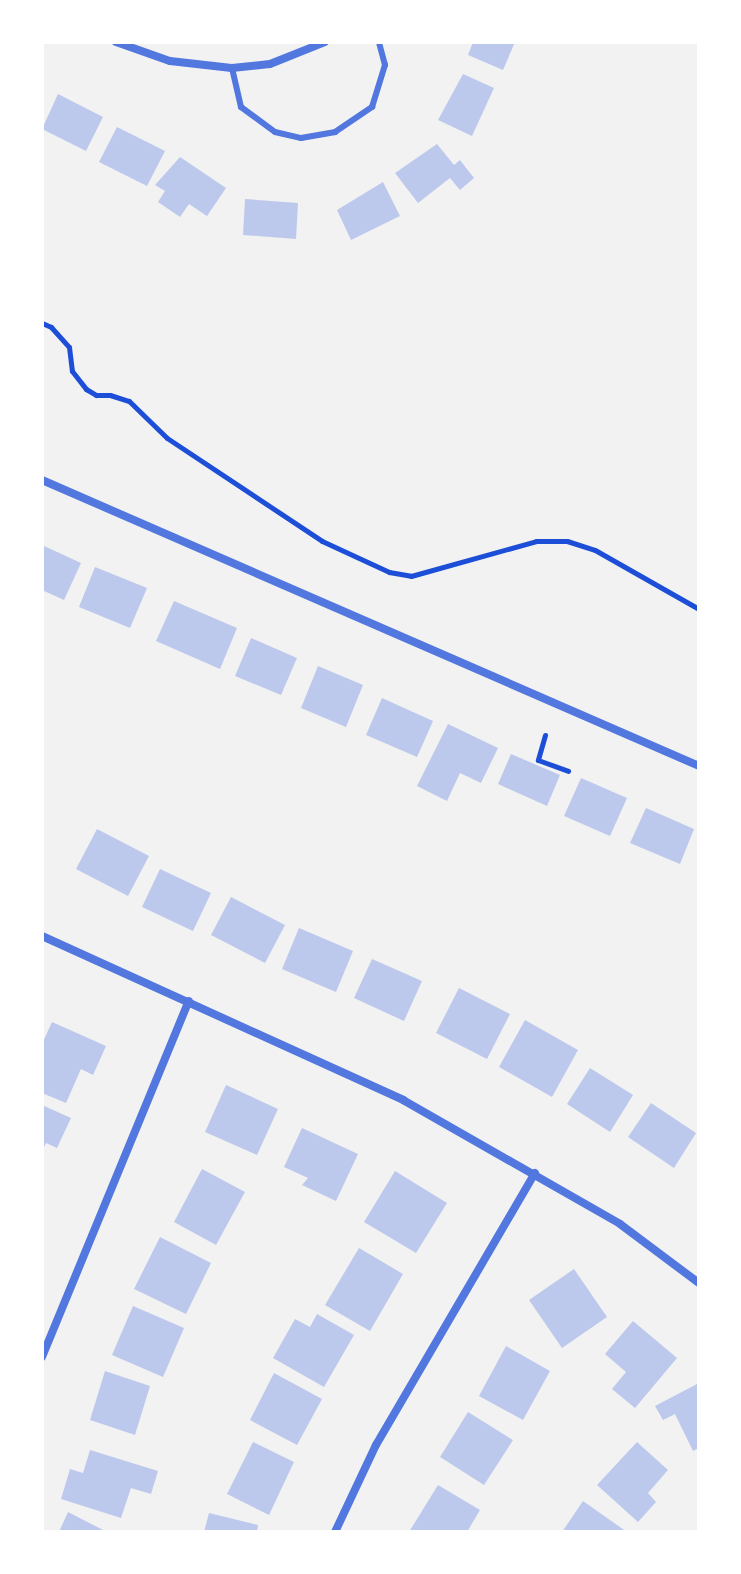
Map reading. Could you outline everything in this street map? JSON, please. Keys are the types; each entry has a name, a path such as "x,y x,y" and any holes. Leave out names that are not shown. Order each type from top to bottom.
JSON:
{"street":[{"path":"116,42 170,61 232,68 270,64 325,42"},
{"path":"42,480 699,766"},
{"path":"42,936 403,1100 620,1224 699,1283"},
{"path":"42,1357 189,1001"},
{"path":"335,1532 376,1445 535,1173"}],"lane":[{"path":"232,68 241,107 275,132 301,138 335,132 372,107 385,65 379,42"}],"path":[{"path":"42,323 51,327 69,347 72,371 86,389 96,395 129,401 167,438 322,541 389,572 411,576 536,541 567,541 595,550 699,609"},
{"path":"545,735 538,760 568,771"}],"building":[{"path":"473,42 515,42 503,70 468,55"},
{"path":"463,74 494,88 472,136 438,120"},
{"path":"58,94 103,117 86,151 42,129"},
{"path":"117,127 165,151 147,186 99,162"},
{"path":"437,144 454,165 460,160 474,178 460,190 450,178 418,203 395,173"},
{"path":"180,157 226,188 207,216 189,204 180,217 158,202 165,191 155,185"},
{"path":"383,182 400,216 351,240 337,210"},
{"path":"245,199 298,203 296,239 243,235"},
{"path":"42,545 81,563 64,600 42,590"},
{"path":"95,567 147,588 130,628 79,607"},
{"path":"174,601 237,628 220,669 156,641"},
{"path":"251,638 297,658 281,695 235,676"},
{"path":"318,666 363,685 346,727 301,708"},
{"path":"382,698 433,721 417,757 366,735"},
{"path":"448,724 498,748 481,783 460,773 447,801 417,786"},
{"path":"511,754 560,775 547,806 498,784"},
{"path":"581,778 627,798 610,836 564,816"},
{"path":"646,808 694,829 680,864 630,843"},
{"path":"97,829 149,856 128,896 76,869"},
{"path":"160,869 211,893 193,931 142,907"},
{"path":"231,897 285,925 265,963 211,935"},
{"path":"299,928 353,951 336,992 282,969"},
{"path":"372,959 422,981 404,1021 354,998"},
{"path":"459,988 510,1014 487,1059 436,1033"},
{"path":"525,1020 578,1050 552,1097 499,1067"},
{"path":"52,1022 106,1046 93,1075 81,1069 66,1103 42,1093 42,1044"},
{"path":"590,1068 633,1095 610,1132 567,1104"},
{"path":"226,1085 278,1109 257,1155 205,1132"},
{"path":"651,1103 696,1133 674,1168 628,1137"},
{"path":"42,1105 71,1118 57,1148 46,1143 42,1151"},
{"path":"302,1128 358,1154 336,1201 302,1185 308,1178 284,1167"},
{"path":"202,1169 245,1192 216,1245 174,1222"},
{"path":"395,1171 447,1203 416,1253 364,1222"},
{"path":"160,1237 211,1263 186,1314 134,1289"},
{"path":"359,1248 403,1274 370,1331 325,1305"},
{"path":"574,1269 607,1317 562,1348 529,1300"},
{"path":"133,1306 184,1328 163,1377 112,1355"},
{"path":"317,1314 354,1335 324,1387 273,1358 295,1319 310,1327"},
{"path":"633,1321 677,1358 635,1408 612,1389 626,1372 605,1354"},
{"path":"506,1346 550,1371 523,1420 479,1396"},
{"path":"105,1371 150,1386 135,1435 90,1420"},
{"path":"274,1373 322,1399 297,1445 250,1420"},
{"path":"699,1383 699,1448 693,1451 675,1414 663,1420 655,1406"},
{"path":"468,1412 513,1440 484,1485 440,1457"},
{"path":"253,1442 294,1462 269,1515 227,1494"},
{"path":"637,1442 668,1470 648,1493 656,1502 638,1522 597,1485"},
{"path":"90,1450 158,1471 151,1494 131,1488 121,1518 61,1499 70,1469 83,1473"},
{"path":"438,1485 480,1510 467,1532 409,1532"},
{"path":"583,1501 627,1532 562,1532"},
{"path":"68,1512 107,1532 59,1532"},
{"path":"209,1513 258,1525 257,1532 204,1532"}]}
